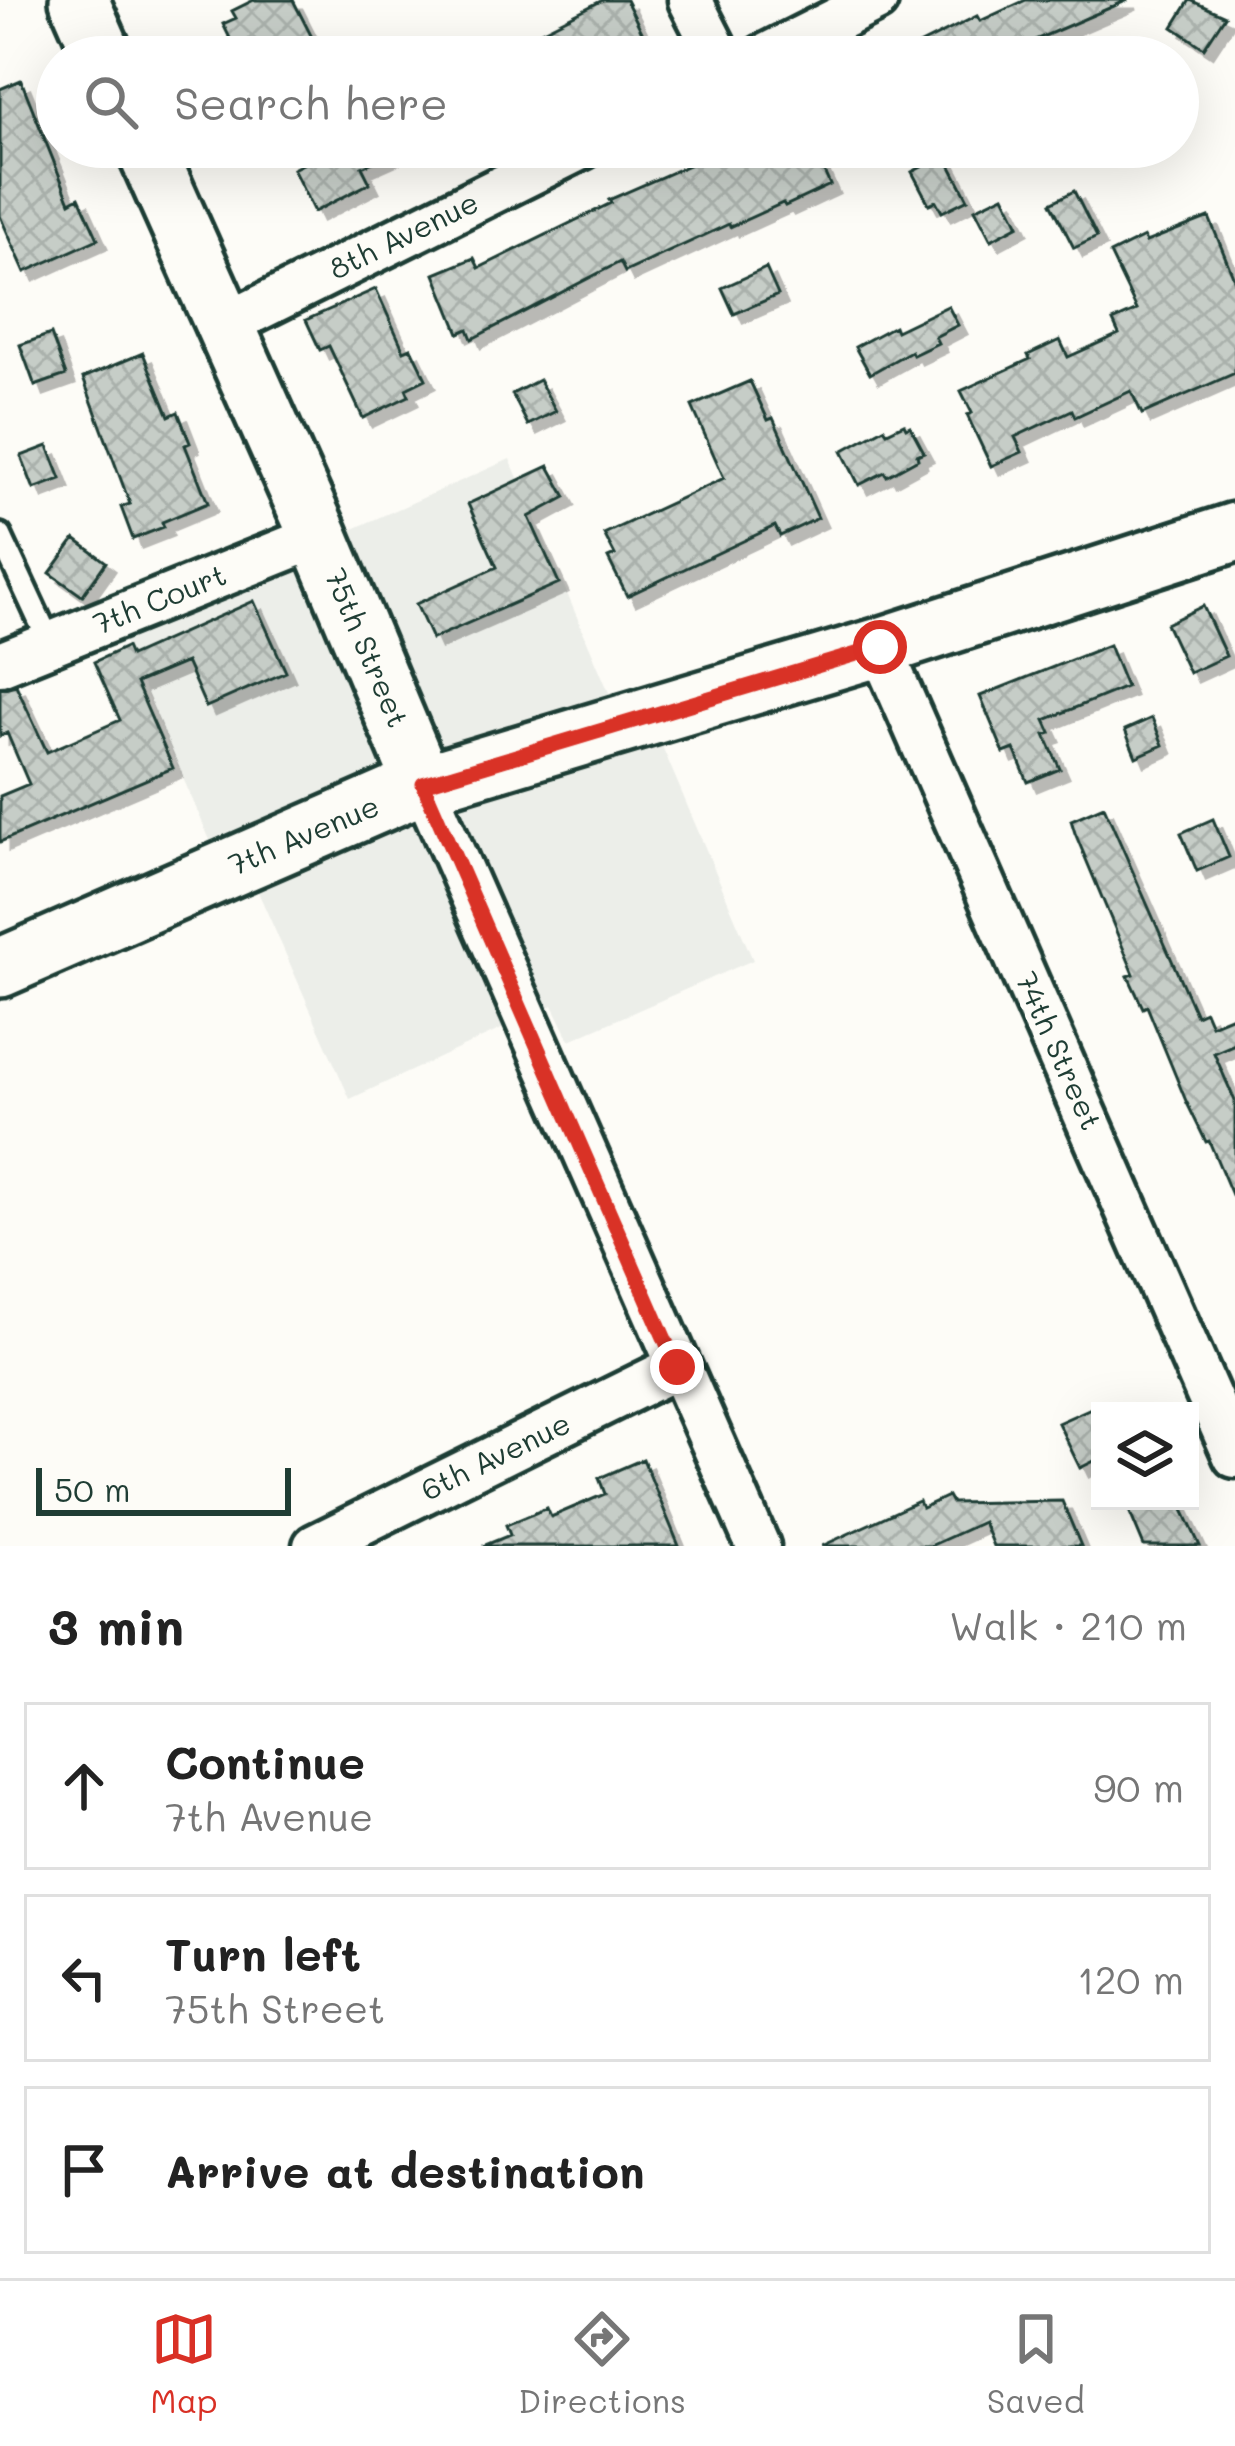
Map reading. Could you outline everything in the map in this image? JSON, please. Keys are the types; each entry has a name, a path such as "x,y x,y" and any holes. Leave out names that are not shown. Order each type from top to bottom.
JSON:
{"street":[{"path":"79,0 95,36"},
{"path":"690,0 708,36"},
{"path":"805,36 876,0"},
{"name":"75th Street","path":"154,168 758,1546"},
{"name":"8th Avenue","path":"225,325 541,168"},
{"name":"7th Avenue","path":"0,968 423,784 880,647 1235,532"},
{"name":"7th Court","path":"0,664 319,536"},
{"name":"74th Street","path":"880,647 1235,1456"},
{"name":"6th Avenue","path":"315,1546 677,1367"}],"lane":[{"path":"0,535 50,643"}],"shaded area":[{"path":"510,459 630,742 656,732 753,960 570,1040 553,1005 350,1099 231,831 210,840 120,633"}],"building":[{"path":"254,0 293,0 311,36 229,36 223,24 236,18 232,11"},
{"path":"603,0 626,0 644,36 531,36"},
{"path":"1026,0 1128,0 1044,36 937,36 977,16 980,21"},
{"path":"1190,0 1225,16 1204,48 1199,36 1186,36 1173,27"},
{"path":"21,80 36,117 36,168 56,168 70,202 79,197 98,239 25,272 0,216 0,89"},
{"path":"362,168 370,183 314,212 293,169"},
{"path":"682,168 822,168 830,185 625,272 620,262 472,339 468,329 459,333 435,274 474,258 479,268 611,203 609,200"},
{"path":"952,168 968,199 942,212 936,201 929,204 912,172"},
{"path":"1074,191 1097,237 1074,248 1051,203"},
{"path":"1004,195 1019,225 991,240 975,209"},
{"path":"1209,217 1235,281 1235,373 1142,414 1131,391 1075,417 1072,410 1015,437 1022,452 991,466 961,391 1060,340 1068,357 1119,334 1113,321 1137,310 1110,254 1144,237 1146,242"},
{"path":"766,268 778,295 734,314 722,288"},
{"path":"376,289 404,351 411,348 426,379 406,389 409,396 363,418 329,346 320,350 306,320"},
{"path":"948,306 958,325 935,337 938,343 913,355 911,351 870,374 855,347"},
{"path":"51,334 66,375 35,386 20,345"},
{"path":"143,353 169,416 178,412 190,443 185,445 208,503 133,539 121,507 130,504 83,378"},
{"path":"539,380 556,411 528,425 512,394"},
{"path":"750,381 768,420 773,418 818,518 780,536 775,526 627,596 608,558 615,555 604,534 724,478 692,406"},
{"path":"910,426 924,452 887,476 885,472 859,485 842,451 884,428 887,432"},
{"path":"48,446 61,479 34,489 21,456"},
{"path":"549,466 566,497 529,517 559,583 432,639 416,604 497,567 468,504"},
{"path":"75,539 106,562 82,596 50,573"},
{"path":"254,601 286,672 206,707 186,662 136,683 173,768 0,842 0,796 29,784 7,733 0,736 0,689 16,685 47,752 120,720 94,662 126,647 130,656"},
{"path":"1203,606 1226,656 1189,673 1166,624"},
{"path":"1109,645 1126,687 1045,720 1051,733 1045,735 1060,769 1028,782 1014,749 1004,753 980,696"},
{"path":"1152,718 1163,745 1136,757 1125,730"},
{"path":"1104,806 1196,1015 1205,1011 1211,1025 1235,1015 1235,1044 1214,1053 1235,1101 1235,1202 1147,1006 1143,1008 1128,976 1134,974 1075,833 1071,820"},
{"path":"1213,819 1229,857 1197,871 1181,833"},
{"path":"1091,1408 1091,1462 1080,1468 1058,1423"},
{"path":"643,1459 679,1546 483,1546 510,1535 506,1525 547,1508 551,1517 605,1494 599,1478"},
{"path":"948,1496 952,1503 1062,1501 1081,1546 993,1546 983,1522 930,1546 822,1546 919,1501 922,1508"},
{"path":"1129,1510 1183,1510 1200,1546 1144,1546"}],"route":[{"path":"677,1367 423,784 880,647"}]}
